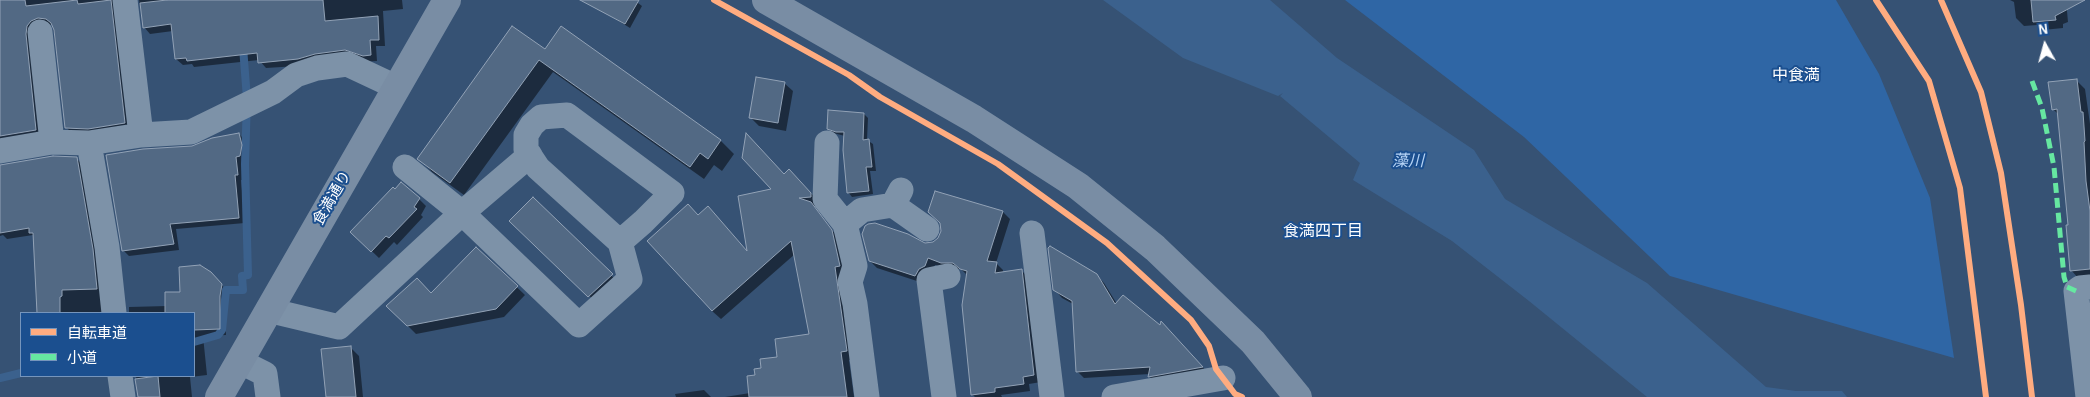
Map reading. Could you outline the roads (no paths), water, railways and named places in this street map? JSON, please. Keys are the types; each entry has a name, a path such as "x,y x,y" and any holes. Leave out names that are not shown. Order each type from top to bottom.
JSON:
{"street":[{"path":"125,0 141,135"},
{"name":"食満通り","path":"219,397 447,0"},
{"path":"766,0 974,119 1078,186 1155,248 1253,342 1298,397"},
{"path":"40,32 52,142"},
{"path":"0,151 52,142 89,143 141,135 191,132 273,92 296,75 317,68 347,64 396,87"},
{"path":"405,167 462,213 579,325 630,279 620,242 538,168 526,150 526,135 532,124 541,117 568,115 672,193 620,242"},
{"path":"89,143 107,247 114,312"},
{"path":"827,143 825,199 845,224 855,266 850,282 855,304 867,397"},
{"path":"268,310 339,327 462,213 530,156"},
{"path":"845,224 862,210 897,197 927,230"},
{"path":"1032,233 1052,397"},
{"path":"929,279 944,397"},
{"path":"2088,397 2076,291 2090,286"},
{"path":"239,361 265,374 268,397"},
{"path":"120,377 123,397"},
{"path":"1125,396 1223,378"}],"water":[{"name":"藻川","path":"1103,0 1270,0 1337,58 1474,150 1505,199 1647,283 1766,387 1796,391 1842,391 1847,397 1647,397 1452,241 1353,180 1360,163 1280,96 1283,93 1278,96 1183,58"}],"waterway":[{"path":"195,342 218,335 222,330 226,290 243,290 242,276 248,275 245,164 247,99 243,47"},
{"path":"0,378 20,373"}],"district":[{"name":"中食満","path":"1796,75"},
{"name":"食満四丁目","path":"1323,231"}]}
